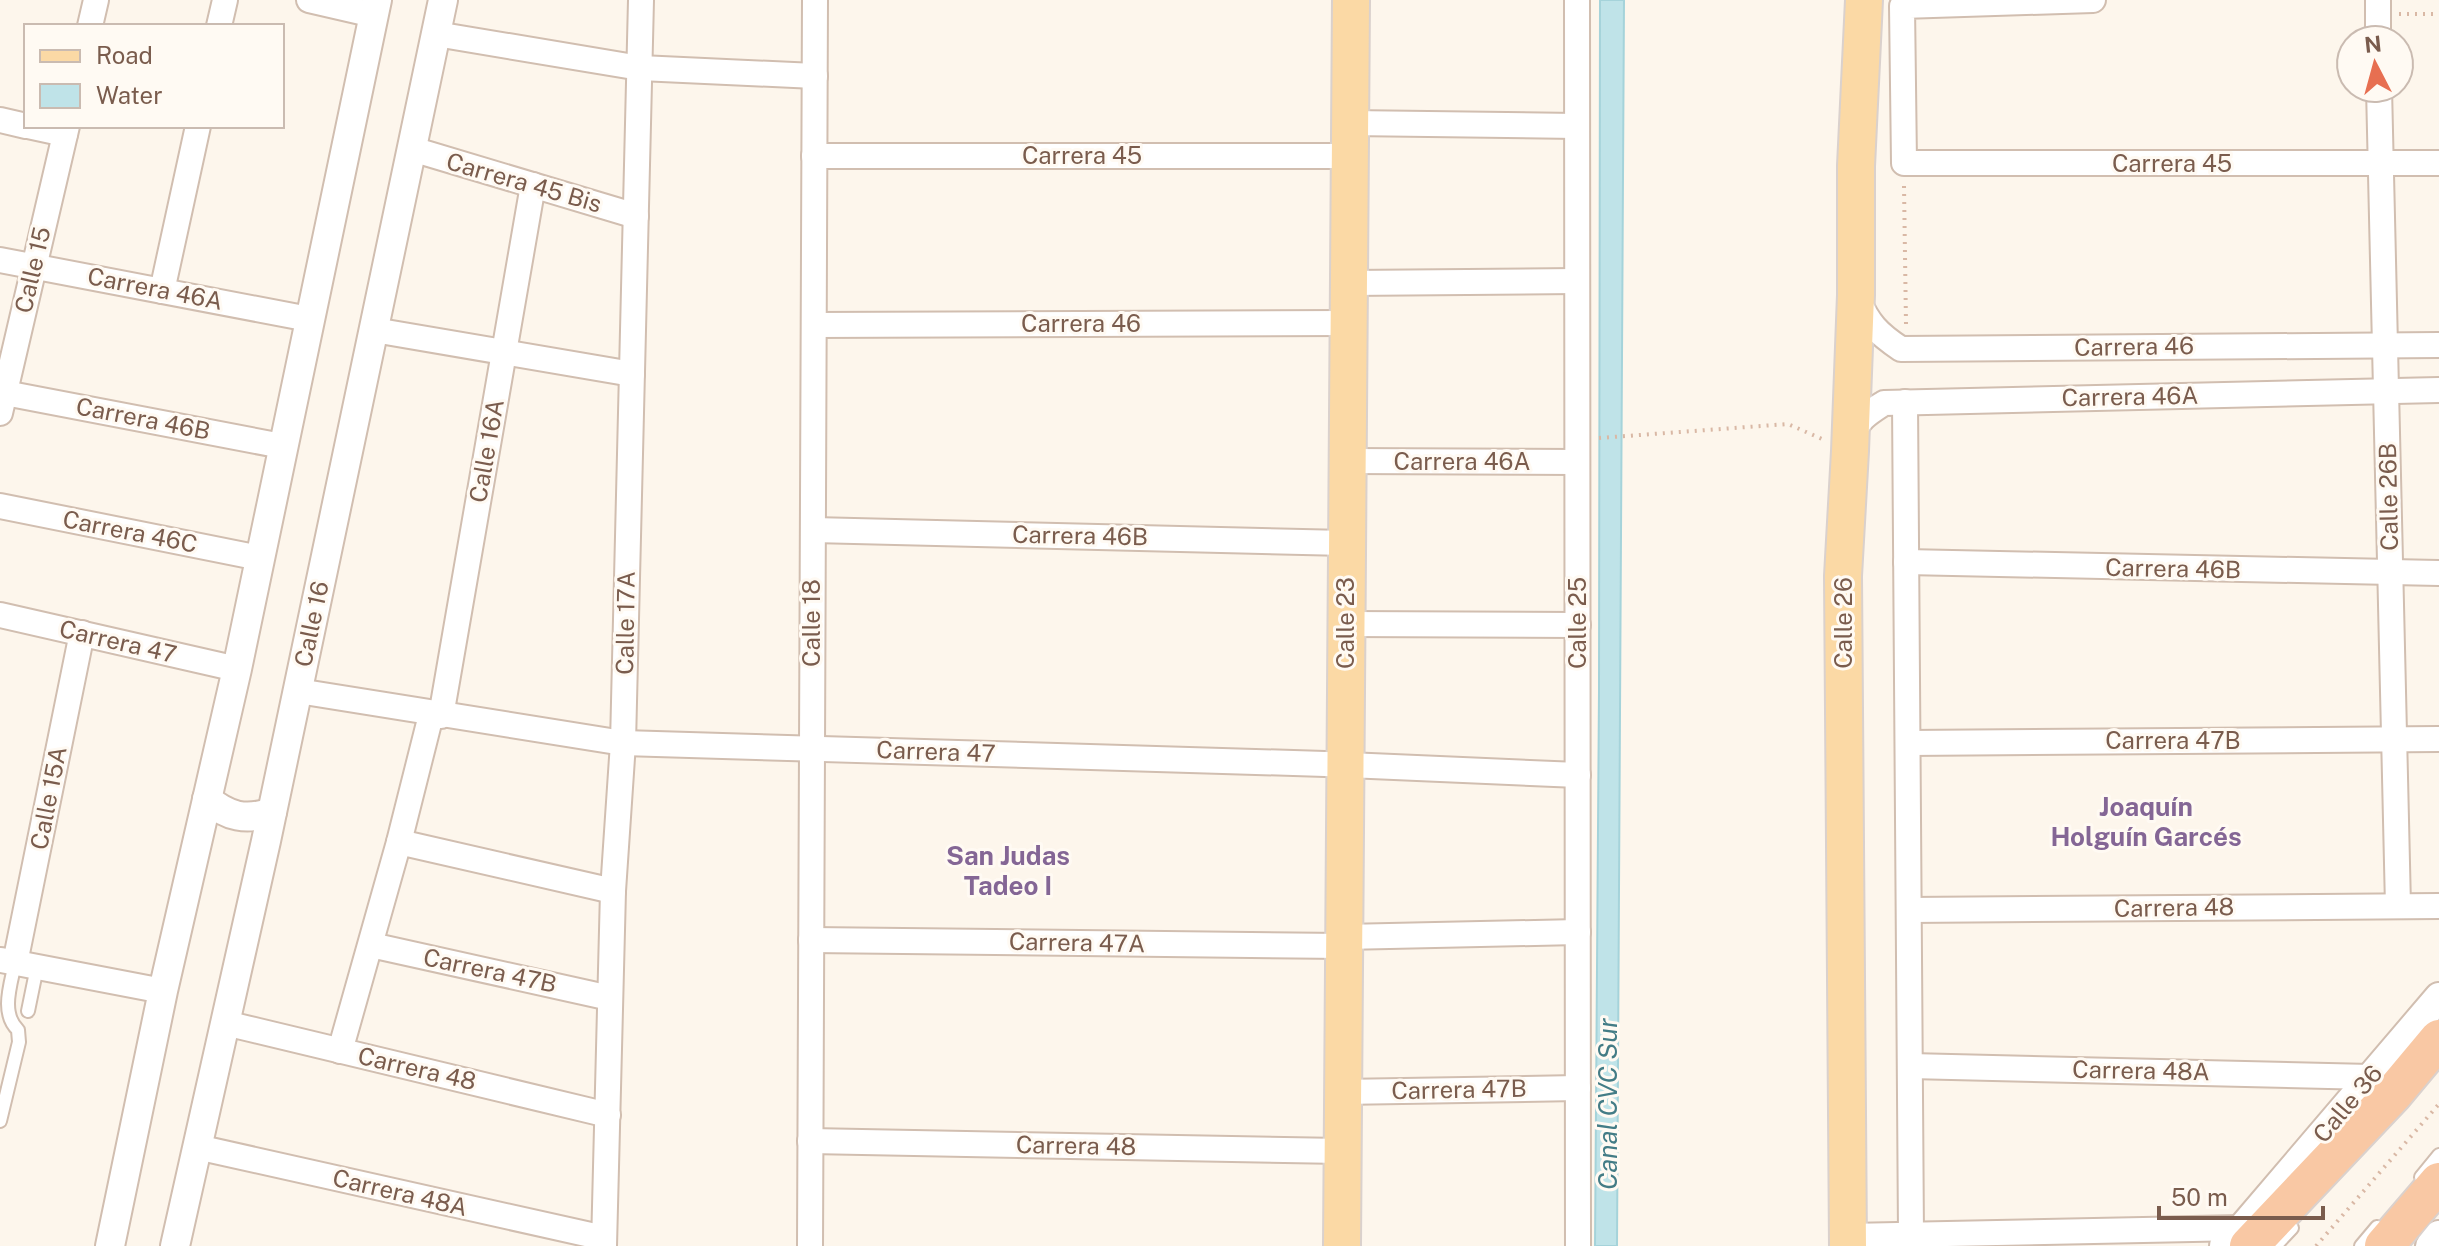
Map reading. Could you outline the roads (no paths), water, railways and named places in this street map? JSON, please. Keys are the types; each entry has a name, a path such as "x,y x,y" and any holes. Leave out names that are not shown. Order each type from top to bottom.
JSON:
{"highway":[{"path":"2238,1240 2393,1094 2439,1039"},
{"path":"2387,1229 2424,1186"}],"main road":[{"name":"Calle 23","path":"1342,1246 1351,0"},
{"name":"Calle 26","path":"1848,1241 1843,576 1856,295 1856,166 1864,0"}],"street":[{"path":"90,24 96,0"},
{"path":"219,24 225,0"},
{"path":"110,1246 163,991 237,669 376,7 309,0"},
{"name":"Calle 16","path":"175,1246 266,841 443,0"},
{"name":"Calle 17A","path":"604,1242 613,891 623,743 641,0"},
{"name":"Calle 18","path":"810,1246 815,0"},
{"name":"Calle 25","path":"1577,0 1578,1246"},
{"name":"Carrera 45","path":"2093,0 1902,6 1904,163 2439,163"},
{"path":"436,34 640,68 815,76"},
{"name":"Calle 26B","path":"2379,104 2398,906"},
{"path":"0,120 24,125"},
{"name":"Carrera 45","path":"814,156 1350,140 1577,126"},
{"path":"162,291 198,128"},
{"name":"Calle 15","path":"2,403 66,130"},
{"name":"Carrera 45 Bis","path":"412,149 636,216"},
{"name":"Calle 16A","path":"340,1051 436,715 533,185"},
{"name":"Carrera 46A","path":"0,260 309,319"},
{"path":"1349,283 1577,281"},
{"name":"Carrera 46","path":"1856,295 1866,318 1878,334 1901,349 2439,345"},
{"name":"Carrera 46","path":"814,325 1348,323"},
{"path":"374,330 632,374"},
{"name":"Carrera 46A","path":"1850,451 1854,431 1866,414 1884,403 2439,390"},
{"path":"1905,402 1911,1235"},
{"name":"Carrera 46B","path":"2,403 282,446"},
{"name":"Carrera 46A","path":"1347,461 1577,462"},
{"name":"Carrera 46C","path":"0,506 260,558"},
{"name":"Carrera 46B","path":"813,530 1346,543"},
{"name":"Carrera 46B","path":"1906,562 2439,573"},
{"name":"Carrera 47","path":"0,615 237,669"},
{"path":"1346,624 1578,625"},
{"name":"Calle 15A","path":"18,963 82,633"},
{"name":"Carrera 47","path":"298,691 623,743 1578,775"},
{"name":"Carrera 47B","path":"1908,743 2439,739"},
{"path":"207,799 221,811 237,817 255,818 272,812"},
{"path":"201,828 235,826 251,831 266,841"},
{"path":"399,842 613,891"},
{"name":"Carrera 48","path":"1909,910 2439,906"},
{"name":"Carrera 47A","path":"811,940 1344,942 1578,932"},
{"name":"Carrera 47B","path":"371,945 610,998"},
{"path":"18,963 163,991"},
{"name":"Calle 36","path":"2238,1240 2439,997"},
{"name":"Carrera 48","path":"225,1023 608,1115"},
{"name":"Carrera 48A","path":"1910,1066 2371,1077"},
{"name":"Carrera 47B","path":"1341,1092 1578,1088"},
{"name":"Carrera 48","path":"810,1141 1341,1151"},
{"name":"Carrera 48A","path":"197,1147 604,1242"},
{"path":"1848,1241 1911,1235 2238,1240"},
{"path":"2430,1246 2439,1235"}],"lane":[{"path":"18,963 28,1011"},
{"path":"0,1121 19,1042 18,1030 10,1022 8,1013 18,963"},
{"path":"2424,1186 2439,1155"},
{"path":"2275,1246 2306,1213"},
{"path":"2361,1246 2387,1229"}],"water":[{"name":"Canal CVC Sur","path":"1600,0 1624,0 1617,1246 1595,1246"}],"district":[{"name":"Joaquín Holguín Garcés","path":"2146,822"},
{"name":"San Judas Tadeo I","path":"1008,871"}]}
